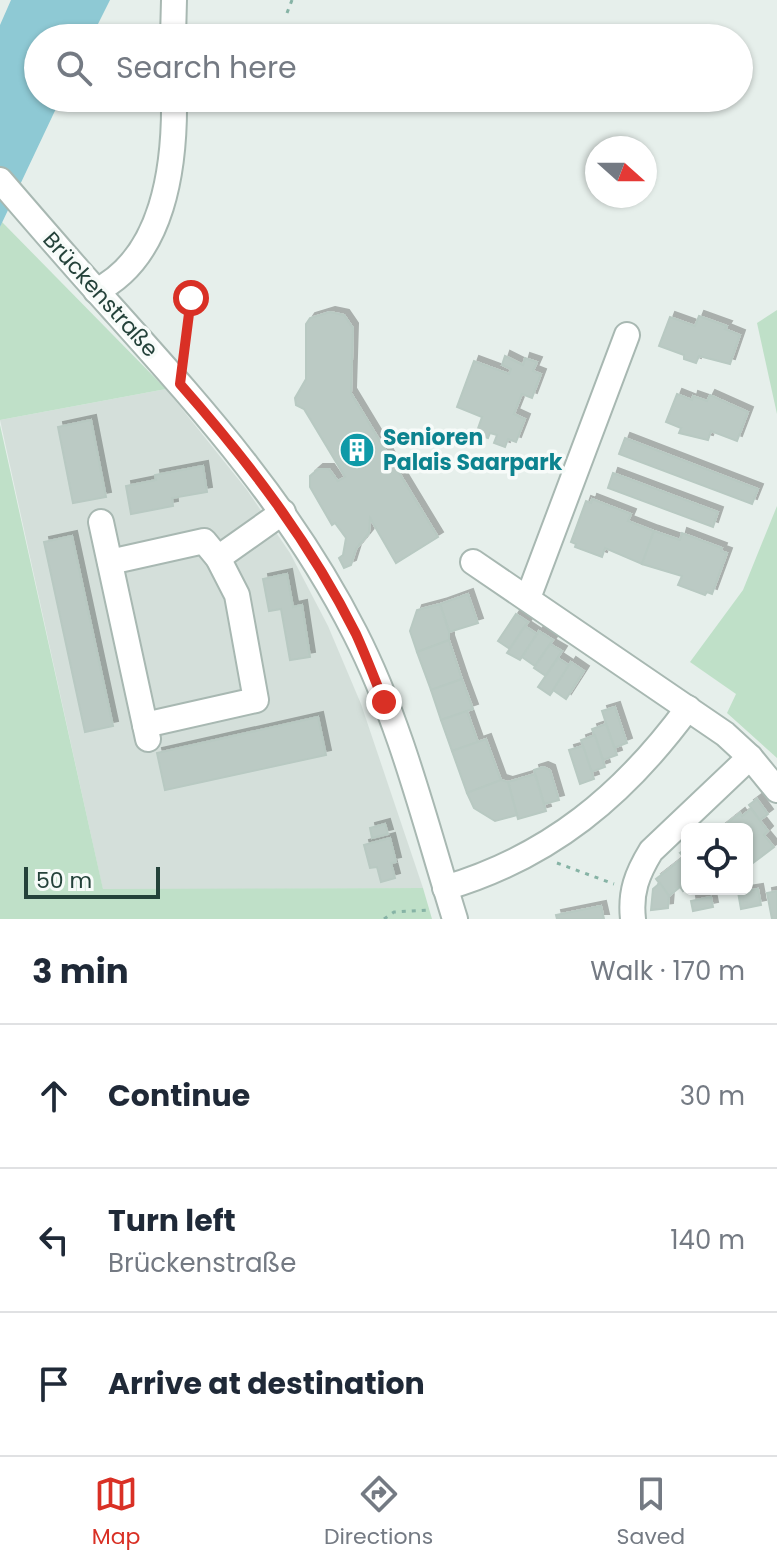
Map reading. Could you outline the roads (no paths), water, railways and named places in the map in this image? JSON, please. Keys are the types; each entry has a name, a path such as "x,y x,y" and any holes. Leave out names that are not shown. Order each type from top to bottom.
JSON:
{"street":[{"path":"173,24 174,0"},
{"path":"96,291 121,277 156,221 171,161 173,112"},
{"name":"Brückenstraße","path":"0,180 224,434 283,512 356,635 404,753 454,916"},
{"path":"528,598 627,335"},
{"path":"218,558 283,512"},
{"path":"101,522 147,733 256,700 237,595 218,558 204,541 110,562"},
{"path":"473,562 725,734 750,757 777,790"},
{"path":"445,888 488,873 566,832 607,800 660,745 688,708"},
{"path":"633,919 632,890 651,851 750,757"}],"water":[{"path":"11,0 110,0 98,24 24,24 24,112 54,112 0,227 0,25"}],"place":[{"name":"Senioren Palais Saarpark","path":"357,450"}]}
